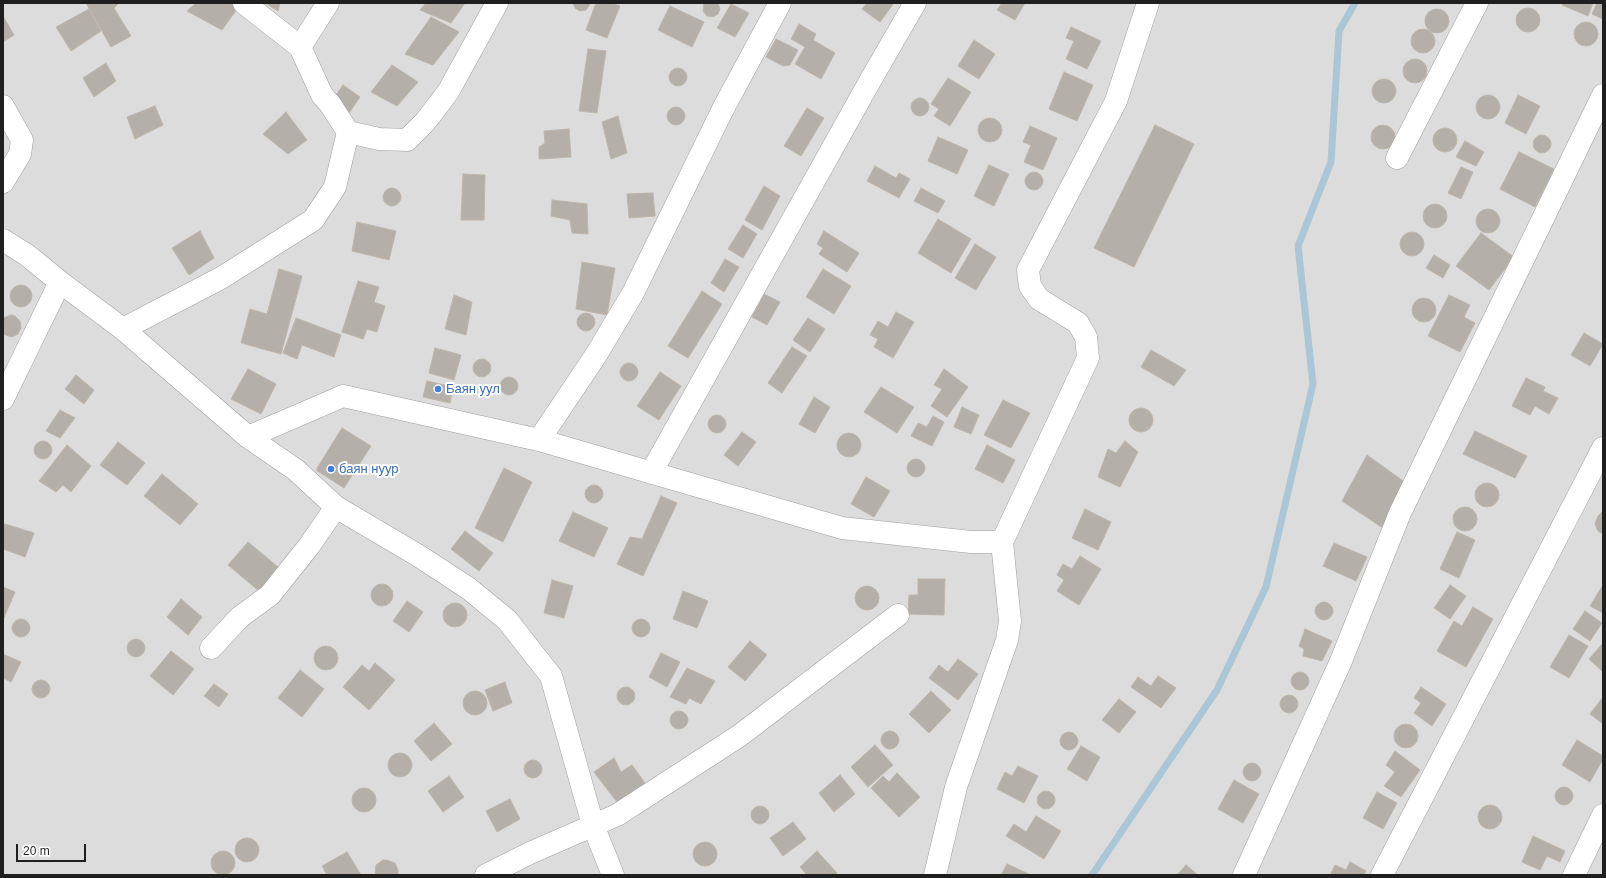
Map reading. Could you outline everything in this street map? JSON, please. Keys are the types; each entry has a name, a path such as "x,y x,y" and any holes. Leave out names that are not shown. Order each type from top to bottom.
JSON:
{"street":[{"path":"244,3 300,47 322,95 348,132 379,139 407,140 425,122 448,92 496,3"},
{"path":"300,47 328,3"},
{"path":"538,440 596,355 633,293 723,109 780,3"},
{"path":"651,473 915,3"},
{"path":"935,875 956,787 1007,640 1010,621 1002,542 1088,358 1086,337 1078,323 1039,299 1030,286 1028,270 1116,102 1148,3"},
{"path":"1397,158 1477,3"},
{"path":"1244,875 1341,661 1400,513 1603,95"},
{"path":"3,106 22,140 20,154 3,182"},
{"path":"123,330 221,278 313,220 335,187 348,132"},
{"path":"3,240 27,255 123,330 248,437 296,470 336,507 425,560 468,588 508,620 551,676 594,825 613,875"},
{"path":"3,399 60,282"},
{"path":"248,437 343,396 538,440 842,528 971,542 1002,542"},
{"path":"1382,875 1603,448"},
{"path":"210,648 240,617 270,595 309,546 336,507"},
{"path":"486,875 530,853 617,816 740,736 898,614"},
{"path":"1574,875 1603,815"}],"shaded area":[{"path":"3,3 1603,3 1603,875 3,875"}],"building":[{"path":"86,3 119,3 114,8 131,36 111,47"},
{"path":"196,3 230,3 237,9 222,30 187,11"},
{"path":"265,3 280,3 278,11"},
{"path":"426,3 465,3 451,23 420,10"},
{"path":"573,3 590,4 586,10 580,11 575,8"},
{"path":"596,3 611,3 620,6 607,38 586,30"},
{"path":"704,3 718,3 720,9 718,14 713,17 707,16 703,11"},
{"path":"867,3 894,3 880,22 862,9"},
{"path":"1002,3 1025,3 1015,20 997,10"},
{"path":"1563,3 1593,3 1588,16 1562,5"},
{"path":"1597,3 1603,3 1603,19 1592,14"},
{"path":"731,4 749,13 735,37 717,28"},
{"path":"670,6 704,22 692,47 658,30"},
{"path":"1528,8 1537,11 1540,20 1537,29 1528,32 1519,29 1516,20 1519,11"},
{"path":"89,9 101,31 71,51 56,27"},
{"path":"1437,9 1446,12 1449,21 1446,30 1437,33 1428,30 1425,21 1428,12"},
{"path":"3,16 14,35 3,42"},
{"path":"431,17 459,32 433,65 405,54"},
{"path":"1586,22 1595,25 1598,34 1595,43 1586,46 1577,43 1574,34 1577,25"},
{"path":"799,24 816,34 813,40 835,53 821,79 795,64 805,47 791,39"},
{"path":"1071,27 1101,41 1087,69 1066,59 1074,41 1066,38"},
{"path":"1423,29 1432,32 1435,41 1432,50 1423,53 1414,50 1411,41 1414,32"},
{"path":"776,39 798,50 790,65 783,66 766,57"},
{"path":"974,40 995,54 979,79 958,66"},
{"path":"588,49 606,51 597,113 579,111"},
{"path":"1415,59 1424,62 1427,71 1424,80 1415,83 1406,80 1403,71 1406,62"},
{"path":"106,63 116,81 94,97 83,78"},
{"path":"392,65 418,82 397,106 371,92"},
{"path":"678,68 684,71 687,77 684,83 678,86 672,83 669,77 672,71"},
{"path":"1064,72 1093,85 1077,121 1049,109"},
{"path":"948,78 971,92 950,126 934,116 939,109 931,104"},
{"path":"1384,79 1393,82 1396,91 1393,100 1384,103 1375,100 1372,91 1375,82"},
{"path":"343,85 360,97 347,116 330,104"},
{"path":"1488,95 1497,98 1500,107 1497,116 1488,119 1479,116 1476,107 1479,98"},
{"path":"1518,95 1540,106 1526,134 1505,123"},
{"path":"920,98 926,101 929,107 926,113 920,116 914,113 911,107 914,101"},
{"path":"155,106 163,125 135,139 127,117"},
{"path":"676,107 682,110 685,116 682,122 676,125 670,122 667,116 670,110"},
{"path":"807,108 824,118 801,156 784,146"},
{"path":"286,112 307,140 288,154 263,134"},
{"path":"618,116 627,153 611,159 602,122"},
{"path":"990,118 999,121 1002,130 999,139 990,142 981,139 978,130 981,121"},
{"path":"1155,125 1194,144 1134,267 1094,248"},
{"path":"1383,125 1392,128 1395,137 1392,146 1383,149 1374,146 1371,137 1374,128"},
{"path":"1030,126 1057,138 1043,170 1024,162 1031,145 1023,142"},
{"path":"1445,128 1454,131 1457,140 1454,149 1445,152 1436,149 1433,140 1436,131"},
{"path":"569,129 571,157 539,159 539,147 545,143 544,131"},
{"path":"1542,135 1548,138 1551,144 1548,150 1542,153 1536,150 1533,144 1536,138"},
{"path":"938,137 968,150 957,174 928,161"},
{"path":"1465,141 1484,152 1476,166 1456,157"},
{"path":"1519,152 1554,169 1535,207 1500,189"},
{"path":"989,165 1009,174 994,206 974,196"},
{"path":"875,166 896,178 899,173 910,179 899,198 867,181"},
{"path":"1461,167 1473,172 1461,199 1448,193"},
{"path":"1034,172 1040,175 1043,181 1040,187 1034,190 1028,187 1025,181 1028,175"},
{"path":"463,174 485,175 484,220 461,220"},
{"path":"764,186 780,196 762,230 745,220"},
{"path":"392,188 398,191 401,197 398,203 392,206 386,203 383,197 386,191"},
{"path":"921,188 945,201 938,213 914,201"},
{"path":"653,193 655,216 629,218 627,194"},
{"path":"552,200 587,204 588,234 572,233 570,220 551,216"},
{"path":"1435,204 1444,207 1447,216 1444,225 1435,228 1426,225 1423,216 1426,207"},
{"path":"1488,209 1497,212 1500,221 1497,230 1488,233 1479,230 1476,221 1479,212"},
{"path":"938,219 971,239 951,273 918,253"},
{"path":"357,222 396,231 389,260 352,251"},
{"path":"743,225 757,234 743,258 728,249"},
{"path":"200,231 214,258 189,275 172,248"},
{"path":"824,231 859,253 847,272 819,254 823,248 817,244"},
{"path":"1412,232 1421,235 1424,244 1421,253 1412,256 1403,253 1400,244 1403,235"},
{"path":"1481,233 1514,257 1489,290 1456,266"},
{"path":"975,244 996,257 976,290 955,278"},
{"path":"1434,255 1450,265 1443,278 1426,268"},
{"path":"725,259 739,267 724,292 711,283"},
{"path":"582,262 615,268 607,315 576,309"},
{"path":"279,269 302,276 281,354 241,343 250,309 267,314"},
{"path":"823,269 851,286 834,314 806,297"},
{"path":"358,281 379,287 374,302 385,306 377,332 367,329 363,339 342,332"},
{"path":"21,285 29,288 32,296 29,304 21,307 13,304 10,296 13,288"},
{"path":"702,291 722,304 688,358 668,346"},
{"path":"764,294 780,302 767,325 752,317"},
{"path":"454,295 472,302 466,335 445,329"},
{"path":"1449,295 1470,305 1464,317 1475,323 1460,352 1428,336"},
{"path":"1424,298 1433,301 1436,310 1433,319 1424,322 1415,319 1412,310 1415,301"},
{"path":"896,312 914,322 893,358 874,347 878,339 870,335 878,321 888,327"},
{"path":"586,313 592,316 595,322 592,328 586,331 580,328 577,322 580,316"},
{"path":"11,315 15,316 20,321 21,328 18,334 12,337 3,334 3,318"},
{"path":"296,318 341,335 334,357 302,345 297,359 283,353"},
{"path":"808,318 825,329 810,352 793,340"},
{"path":"1584,333 1603,344 1590,366 1571,355"},
{"path":"792,347 807,356 782,393 768,383"},
{"path":"435,348 461,355 454,380 429,373"},
{"path":"1151,350 1186,370 1174,386 1141,367"},
{"path":"482,359 488,362 491,368 488,374 482,377 476,374 473,368 476,362"},
{"path":"629,363 635,366 638,372 635,378 629,381 623,378 620,372 623,366"},
{"path":"248,369 276,384 261,414 231,399"},
{"path":"944,369 968,387 947,417 931,406 942,389 934,385"},
{"path":"660,372 681,386 659,420 637,406"},
{"path":"76,375 94,390 84,404 65,389"},
{"path":"509,377 515,380 518,386 515,392 509,395 503,392 500,386 503,380"},
{"path":"1526,378 1545,387 1543,391 1558,398 1549,414 1535,406 1530,415 1512,406"},
{"path":"427,381 453,387 450,403 423,397"},
{"path":"881,387 914,407 897,433 864,412"},
{"path":"814,397 830,407 815,433 799,424"},
{"path":"1003,400 1030,413 1011,448 984,435"},
{"path":"962,407 979,415 971,434 954,427"},
{"path":"1141,408 1150,411 1153,420 1150,429 1141,432 1132,429 1129,420 1132,411"},
{"path":"60,410 75,418 60,438 46,431"},
{"path":"717,415 723,418 726,424 723,430 717,433 711,430 708,424 711,418"},
{"path":"933,416 944,422 932,446 911,436 918,423 927,427"},
{"path":"342,428 371,446 344,488 316,470"},
{"path":"1475,431 1527,456 1515,478 1463,454"},
{"path":"742,432 756,442 738,466 724,455"},
{"path":"849,433 858,436 861,445 858,454 849,457 840,454 837,445 840,436"},
{"path":"43,441 49,444 52,450 49,456 43,459 37,456 34,450 37,444"},
{"path":"1125,441 1138,452 1120,487 1098,477 1108,449 1116,453"},
{"path":"118,442 145,463 127,485 100,465"},
{"path":"67,445 91,466 71,492 63,485 56,492 39,481"},
{"path":"987,445 1015,460 1003,483 975,469"},
{"path":"1367,455 1406,483 1383,528 1342,501"},
{"path":"916,459 922,462 925,468 922,474 916,477 910,474 907,468 910,462"},
{"path":"504,468 532,482 503,542 475,528"},
{"path":"162,474 198,504 180,525 144,496"},
{"path":"866,477 890,491 874,517 851,504"},
{"path":"1487,483 1496,486 1499,495 1496,504 1487,507 1478,504 1475,495 1478,486"},
{"path":"594,485 600,488 603,494 600,500 594,503 588,500 585,494 588,488"},
{"path":"661,496 677,503 643,576 617,564 630,537 642,539"},
{"path":"1465,507 1474,510 1477,519 1474,528 1465,531 1456,528 1453,519 1456,510"},
{"path":"1085,509 1111,522 1098,550 1072,538"},
{"path":"1603,511 1603,534 1598,531 1595,524 1598,516"},
{"path":"573,512 608,528 594,557 559,541"},
{"path":"5,524 34,533 25,557 3,549 3,529"},
{"path":"465,531 493,553 479,571 451,549"},
{"path":"1457,532 1475,540 1459,578 1440,569"},
{"path":"248,542 278,567 259,591 228,565"},
{"path":"1334,543 1367,557 1356,581 1323,566"},
{"path":"1080,556 1101,569 1079,605 1057,591 1064,580 1057,575 1063,564 1072,569"},
{"path":"918,579 945,579 944,615 908,614 909,595 918,595"},
{"path":"552,580 573,586 564,618 544,613"},
{"path":"382,584 390,587 393,595 390,603 382,606 374,603 371,595 374,587"},
{"path":"1450,585 1466,596 1450,619 1434,608"},
{"path":"1603,585 1603,613 1590,606"},
{"path":"867,586 876,589 879,598 876,607 867,610 858,607 855,598 858,589"},
{"path":"3,587 15,592 3,620"},
{"path":"683,591 708,601 697,628 673,619"},
{"path":"181,599 202,617 188,635 167,617"},
{"path":"407,601 423,612 409,632 393,621"},
{"path":"1324,602 1330,605 1333,611 1330,617 1324,620 1318,617 1315,611 1318,605"},
{"path":"455,603 464,606 467,615 464,624 455,627 446,624 443,615 446,606"},
{"path":"1473,607 1493,619 1466,667 1437,651 1454,621 1462,626"},
{"path":"1585,611 1602,623 1590,641 1573,629"},
{"path":"21,619 27,622 30,628 27,634 21,637 15,634 12,628 15,622"},
{"path":"641,619 647,622 650,628 647,634 641,637 635,634 632,628 635,622"},
{"path":"1305,629 1332,641 1322,661 1303,656 1304,649 1299,646"},
{"path":"1569,635 1588,646 1569,678 1550,667"},
{"path":"136,639 142,642 145,648 142,654 136,657 130,654 127,648 130,642"},
{"path":"750,641 767,655 745,681 728,667"},
{"path":"1603,643 1603,672 1589,659"},
{"path":"326,646 335,649 338,658 335,667 326,670 317,667 314,658 317,649"},
{"path":"171,651 194,669 173,695 150,676"},
{"path":"661,653 680,662 667,687 649,677"},
{"path":"3,654 21,662 11,682 3,678"},
{"path":"958,659 978,674 958,700 929,678 939,665 948,672"},
{"path":"375,663 395,680 369,710 343,687 362,665 369,671"},
{"path":"687,668 715,681 701,704 689,698 686,704 670,697"},
{"path":"300,670 324,689 302,717 278,698"},
{"path":"1300,672 1306,675 1309,681 1306,687 1300,690 1294,687 1291,681 1294,675"},
{"path":"1158,676 1176,688 1161,708 1131,687 1138,677 1151,686"},
{"path":"41,680 47,683 50,689 47,695 41,698 35,695 32,689 35,683"},
{"path":"505,682 512,703 493,711 485,690"},
{"path":"214,684 228,694 219,707 204,696"},
{"path":"626,687 632,690 635,696 632,702 626,705 620,702 617,696 620,690"},
{"path":"1421,687 1446,704 1432,726 1414,713 1421,703 1414,698"},
{"path":"475,691 484,694 487,703 484,712 475,715 466,712 463,703 466,694"},
{"path":"931,691 951,710 929,733 909,714"},
{"path":"1289,695 1295,698 1298,704 1295,710 1289,713 1283,710 1280,704 1283,698"},
{"path":"1603,697 1603,724 1590,714"},
{"path":"1119,699 1136,712 1119,733 1102,720"},
{"path":"679,711 685,714 688,720 685,726 679,729 673,726 670,720 673,714"},
{"path":"434,723 452,744 431,761 414,741"},
{"path":"1406,724 1415,727 1418,736 1415,745 1406,748 1397,745 1394,736 1397,727"},
{"path":"890,731 896,734 899,740 896,746 890,749 884,746 881,740 884,734"},
{"path":"1069,732 1075,735 1078,741 1075,747 1069,750 1063,747 1060,741 1063,735"},
{"path":"1577,740 1603,756 1603,759 1590,782 1562,765"},
{"path":"875,745 893,765 868,787 851,767"},
{"path":"1081,746 1100,757 1087,781 1067,769"},
{"path":"1395,751 1420,770 1401,797 1384,786 1395,772 1386,765"},
{"path":"400,753 409,756 412,765 409,774 400,777 391,774 388,765 391,756"},
{"path":"614,758 621,772 632,765 645,783 617,802 594,772"},
{"path":"533,760 539,763 542,769 539,775 533,778 527,775 524,769 527,763"},
{"path":"1252,763 1258,766 1261,772 1258,778 1252,781 1246,778 1243,772 1246,766"},
{"path":"1018,766 1038,776 1024,803 997,789 1005,772 1012,776"},
{"path":"897,773 920,797 899,817 871,788 883,776 889,782"},
{"path":"840,775 855,794 834,812 819,793"},
{"path":"449,776 464,797 443,812 428,791"},
{"path":"1234,780 1259,794 1243,823 1218,809"},
{"path":"1564,787 1570,790 1573,796 1570,802 1564,805 1558,802 1555,796 1558,790"},
{"path":"364,788 373,791 376,800 373,809 364,812 355,809 352,800 355,791"},
{"path":"1046,791 1052,794 1055,800 1052,806 1046,809 1040,806 1037,800 1040,794"},
{"path":"1377,792 1397,803 1383,829 1363,818"},
{"path":"510,799 520,819 497,832 486,811"},
{"path":"1490,805 1499,808 1502,817 1499,826 1490,829 1481,826 1478,817 1481,808"},
{"path":"760,806 766,809 769,815 766,821 760,824 754,821 751,815 754,809"},
{"path":"1036,816 1061,831 1044,859 1006,836 1014,824 1026,832"},
{"path":"793,822 806,839 783,856 770,838"},
{"path":"1533,836 1565,851 1560,862 1547,856 1540,870 1522,862"},
{"path":"247,838 256,841 259,850 256,859 247,862 238,859 235,850 238,841"},
{"path":"705,842 714,845 717,854 714,863 705,866 696,863 693,854 696,845"},
{"path":"223,851 232,854 235,863 232,872 223,875 214,872 211,863 214,854"},
{"path":"817,851 837,873 835,875 807,875 800,867"},
{"path":"347,852 361,875 327,875 322,866"},
{"path":"383,860 395,863 398,870 398,875 375,875 376,865"},
{"path":"1350,862 1366,871 1364,875 1330,875 1335,865 1346,870"},
{"path":"1007,864 1031,875 1001,875"},
{"path":"1186,865 1198,875 1177,875"}],"waterway":[{"path":"1092,875 1217,690 1266,587 1313,384 1298,246 1331,162 1339,31 1355,3"}],"place":[{"name":"Баян уул","path":"438,389"},
{"name":"баян нуур","path":"331,469"}]}
